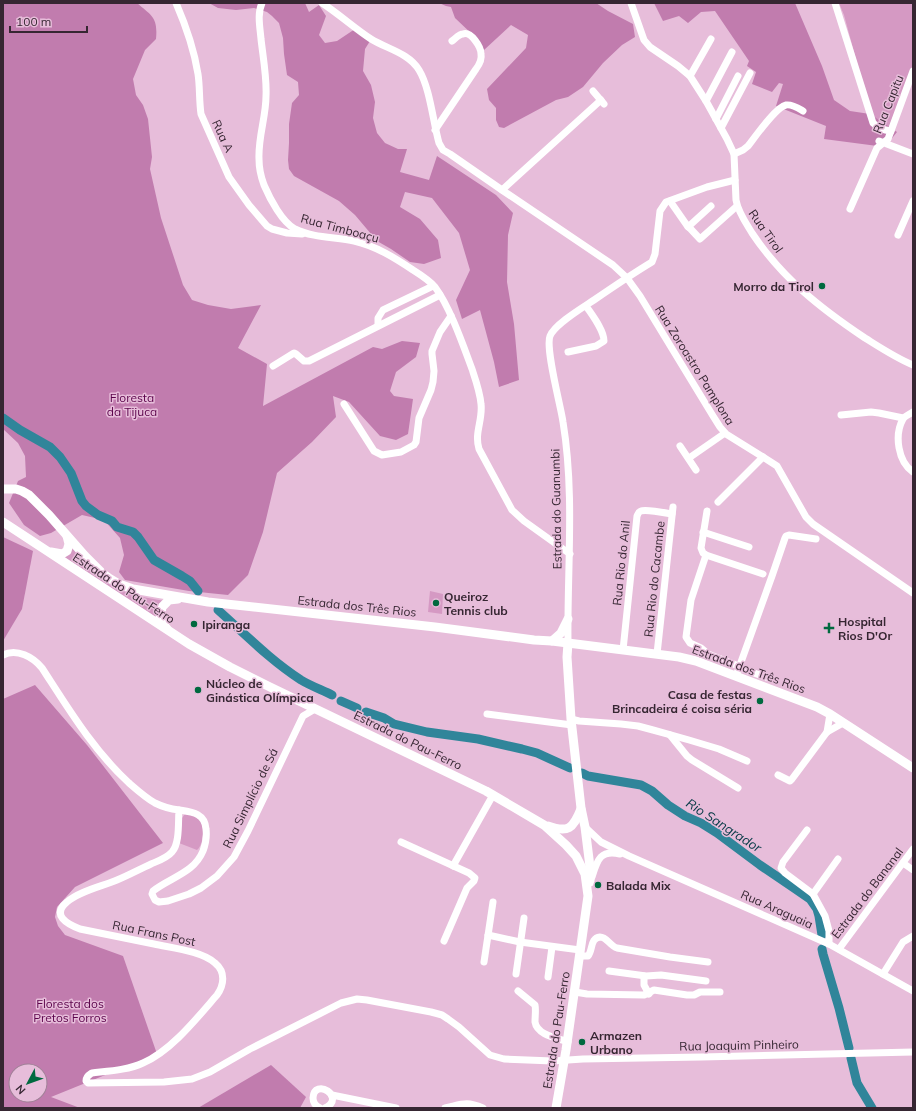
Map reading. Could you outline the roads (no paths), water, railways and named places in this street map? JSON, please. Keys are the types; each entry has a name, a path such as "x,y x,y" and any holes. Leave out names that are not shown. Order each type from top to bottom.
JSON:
{"main road":[{"name":"Estrada dos Três Rios","path":"4,489 22,491 29,494 94,565 109,578 119,584 133,589 208,602 435,627 657,654 679,657 737,670 830,714 913,768"},
{"path":"3,516 19,532"},
{"name":"Estrada do Pau-Ferro","path":"3,522 189,644 230,667 486,791 544,825 566,844 576,856 585,874 588,896 568,1042 556,1108"},
{"path":"48,552 65,553 69,548 67,536"},
{"path":"167,630 161,620 160,614 162,607 169,600 182,598"},
{"path":"568,619 561,633 550,641 562,649 567,656 575,649 591,646"},
{"name":"Estrada do Guanumbi","path":"568,643 567,656 572,722 581,808 585,827 591,880 588,896"},
{"path":"544,825 557,829 568,828 577,819 581,808"}],"street":[{"name":"Rua A","path":"176,3 190,39 195,59 198,75 201,114 230,177 248,205 267,226 287,233 308,234"},
{"name":"Rua Timboaçu","path":"262,3 260,6 259,20 267,94 259,158 260,170 264,184 279,213 294,228 308,234 355,241 393,257 423,276 434,286 451,316 479,391 482,412 477,439 479,448 512,510 524,521 570,554"},
{"path":"322,3 371,39 406,56 417,67 427,90 435,130 439,144 443,150 613,265 627,278"},
{"name":"Rua Tirol","path":"631,3 642,36 647,44 690,76 731,146 734,154 737,206 756,238 773,260 800,289 836,319 891,354 913,364"},
{"path":"835,3 873,123 881,129 891,131"},
{"path":"435,130 476,69 481,59 478,45 470,36 463,34 452,41"},
{"path":"690,76 712,39"},
{"path":"706,101 732,52"},
{"name":"Rua Capitu","path":"850,209 877,148 881,142 888,139 913,71"},
{"path":"721,128 750,73"},
{"path":"716,119 738,76"},
{"path":"502,190 602,102 593,91"},
{"path":"734,154 748,146 773,114 782,106 788,105 804,111"},
{"path":"881,142 913,154"},
{"path":"735,180 707,187 670,201 688,227 700,239 737,206"},
{"name":"Estrada do Guanumbi","path":"568,643 570,488 566,442 549,338 553,330 567,318 652,262 656,249 660,210 666,202 670,201"},
{"path":"898,235 913,201"},
{"path":"688,227 710,206"},
{"name":"Rua Zoroastro Pamplona","path":"627,278 640,296 716,422 725,433 777,466 806,517 812,524 913,593"},
{"path":"378,325 378,318 383,310 434,286"},
{"path":"273,366 294,353 304,361 309,361 440,295"},
{"path":"568,352 596,346 604,341 604,336 586,306"},
{"path":"344,404 374,451 378,454 382,456 401,452 414,445 416,442 419,418 433,382 434,371 432,350 440,332 451,316"},
{"path":"841,415 871,412 903,418"},
{"path":"913,412 903,418 900,428 899,446 901,456 913,472"},
{"path":"689,458 725,433"},
{"path":"680,446 696,470"},
{"path":"718,502 763,457"},
{"name":"Rua Rio do Anil","path":"623,650 637,516 641,511 672,510"},
{"name":"Rua Rio do Cacambe","path":"657,654 672,510"},
{"path":"707,511 701,548 703,553 763,574"},
{"path":"703,532 749,547"},
{"path":"737,670 786,536 789,535 816,539"},
{"path":"706,555 691,600 686,637 690,643 737,670 774,680"},
{"path":"696,661 698,647"},
{"path":"3,654 11,651 18,652 28,656 38,663 89,739 105,760 135,789 156,804 179,810"},
{"path":"299,701 303,716 315,708"},
{"path":"486,714 572,722 579,721 638,726 719,749 747,761"},
{"path":"827,732 830,714"},
{"name":"Rua Simplício de Sá","path":"179,810 190,811 202,818 206,825 206,844 200,857 194,865 187,871 154,891 152,894 155,900 159,902 168,901 189,894 201,888 217,876 234,857 303,716"},
{"path":"778,775 788,780 792,779 827,732 843,723"},
{"path":"670,735 686,756 738,788"},
{"path":"453,866 493,795"},
{"name":"Rua Frans Post","path":"179,810 176,844 172,852 165,857 118,879 74,897 66,902 62,909 61,917 66,923 80,929 193,952 205,957 214,961 219,966 224,980 222,988 188,1028 159,1054 134,1067 92,1073 86,1078 88,1083 157,1082 192,1079 210,1072 250,1049 341,1003 357,999 376,1001 442,1015 454,1022 485,1052 496,1058 513,1060 565,1060"},
{"name":"Rua Araguaia","path":"585,827 601,842 629,856 829,944 913,991"},
{"path":"807,830 780,868 813,894 825,916 829,931 829,944"},
{"path":"401,842 469,873 475,878 474,882 467,888 444,942"},
{"name":"Estrada do Bananal","path":"839,949 913,850"},
{"name":"Rua Araguaia","path":"591,880 598,861 604,854 616,853 629,856"},
{"path":"813,894 838,860"},
{"path":"903,863 913,870"},
{"path":"484,962 493,902"},
{"path":"516,974 524,918"},
{"path":"488,935 552,947 588,956 591,952 593,942 597,938 601,937 617,948 670,958 708,962"},
{"path":"883,974 903,942 913,936"},
{"path":"548,977 552,947"},
{"path":"609,971 644,976 661,975 706,982"},
{"path":"644,976 644,985 649,994"},
{"path":"575,992 587,994 644,995 649,994 654,990 687,995 694,995 700,992 720,992"},
{"path":"518,991 535,1005 535,1020 539,1029 544,1033 568,1042"},
{"name":"Rua Joaquim Pinheiro","path":"565,1060 913,1052"},
{"path":"320,1108 315,1105 313,1099 316,1091 319,1089 328,1090 332,1095 332,1101 328,1107"},
{"path":"332,1095 396,1108"},
{"path":"445,1108 466,1103 474,1104 483,1108"}],"waterway":[{"name":"Rio Sangrador","path":"3,418 20,430 50,447 60,457 71,473 82,501 86,506 98,515 112,521 117,527 133,532 154,560 190,581 198,591"},
{"name":"Rio Sangrador","path":"218,610 279,664 305,682 332,695"},
{"name":"Rio Sangrador","path":"341,701 357,708"},
{"name":"Rio Sangrador","path":"366,712 384,718 394,724 427,732 478,739 537,753 570,768"},
{"name":"Rio Sangrador","path":"582,773 588,776 641,785 652,791 668,805 685,816 701,823 717,833 760,865 810,899 817,909 822,935"},
{"name":"Rio Sangrador","path":"822,949 849,1048"},
{"name":"Rio Sangrador","path":"851,1058 857,1083 872,1108"}],"place":[{"name":"Morro da Tirol","path":"822,286"},
{"name":"Queiroz Tennis club","path":"436,603"},
{"name":"Ipiranga","path":"194,624"},
{"name":"Hospital Rios D'Or","path":"829,628"},
{"name":"Núcleo de Ginástica Olímpica","path":"198,690"},
{"name":"Casa de festas Brincadeira é coisa séria","path":"760,701"},
{"name":"Balada Mix","path":"598,885"},
{"name":"Armazen Urbano","path":"582,1042"}],"park label":[{"name":"Floresta da Tijuca","path":"132,404"},
{"name":"Floresta dos Pretos Forros","path":"70,1010"}]}
